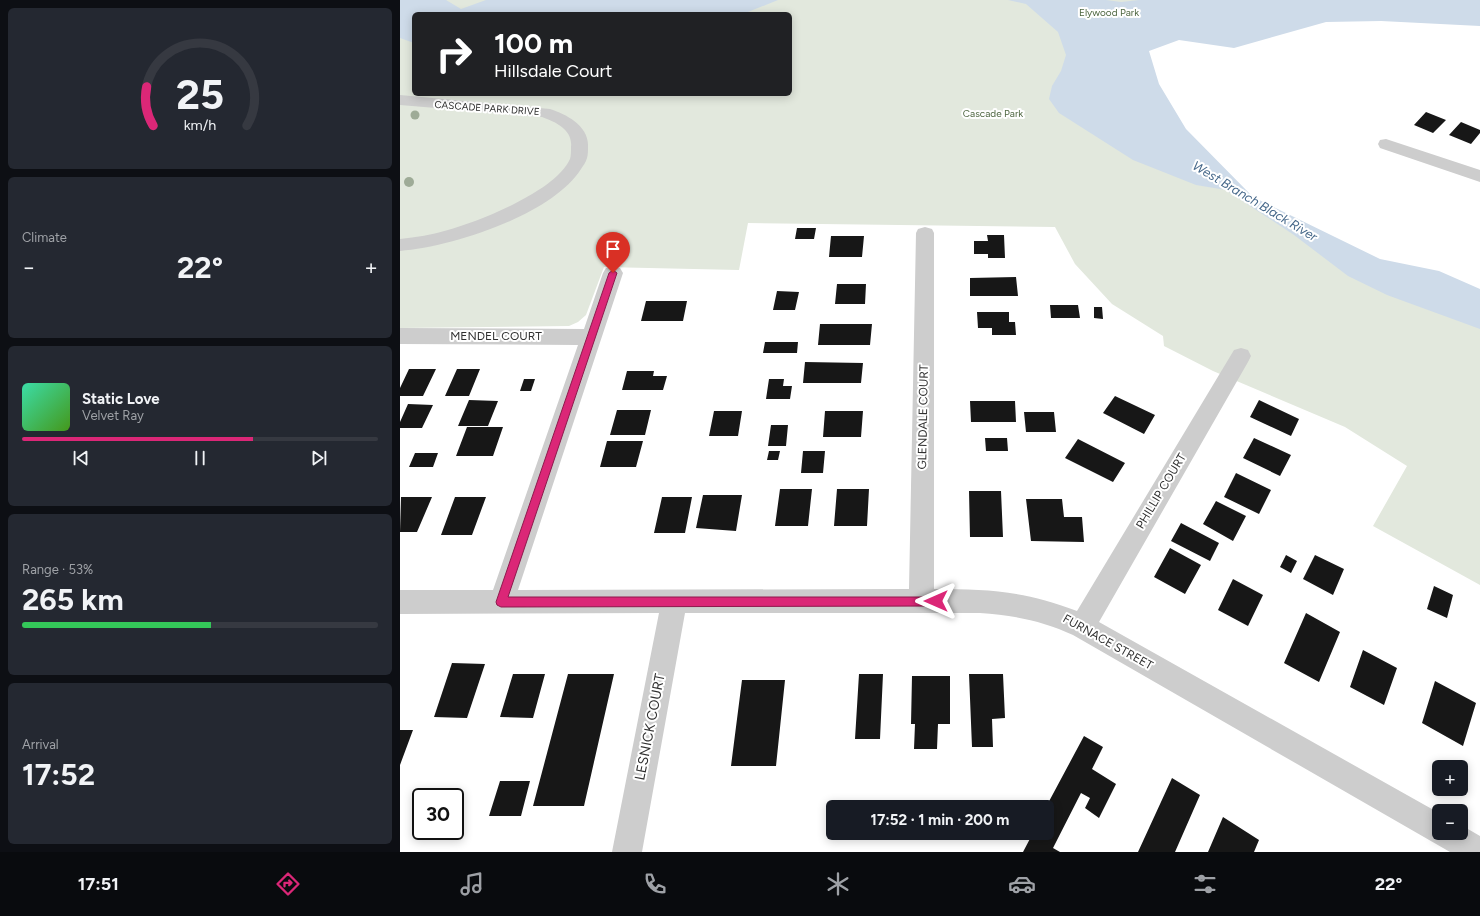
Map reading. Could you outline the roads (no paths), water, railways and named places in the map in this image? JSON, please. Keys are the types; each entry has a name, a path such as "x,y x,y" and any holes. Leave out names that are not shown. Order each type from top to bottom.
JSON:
{"street":[{"name":"CASCADE PARK DRIVE","path":"400,100 544,112 559,118 572,127 576,132 580,144 578,156 569,173 551,189 524,206 499,219 453,236 400,245"},
{"path":"1386,144 1480,176"},
{"name":"GLENDALE COURT","path":"921,602 925,233"},
{"path":"501,602 613,273"},
{"name":"MENDEL COURT","path":"400,336 591,337"},
{"name":"PHILLIP COURT","path":"1082,626 1241,356"},
{"name":"FURNACE STREET","path":"400,602 980,601 1018,604 1053,613 1082,626 1455,841"},
{"name":"LESNICK COURT","path":"627,852 674,602"}],"water":[{"path":"400,0 446,0 461,9 486,0 778,0 748,12 412,12 412,42 400,38"},
{"name":"West Branch Black River","path":"1008,0 1106,0 1121,2 1139,0 1480,0 1480,26 1381,21 1326,22 1234,48 1179,40 1149,51 1159,84 1186,129 1253,197 1380,259 1439,271 1480,289 1480,329 1387,295 1348,276 1294,235 1226,190 1196,185 1133,160 1059,113 1049,99 1052,86 1061,71 1066,55 1058,32 1026,4"}],"park label":[{"name":"Elywood Park","path":"1109,12"},
{"name":"Cascade Park","path":"993,113"}]}
